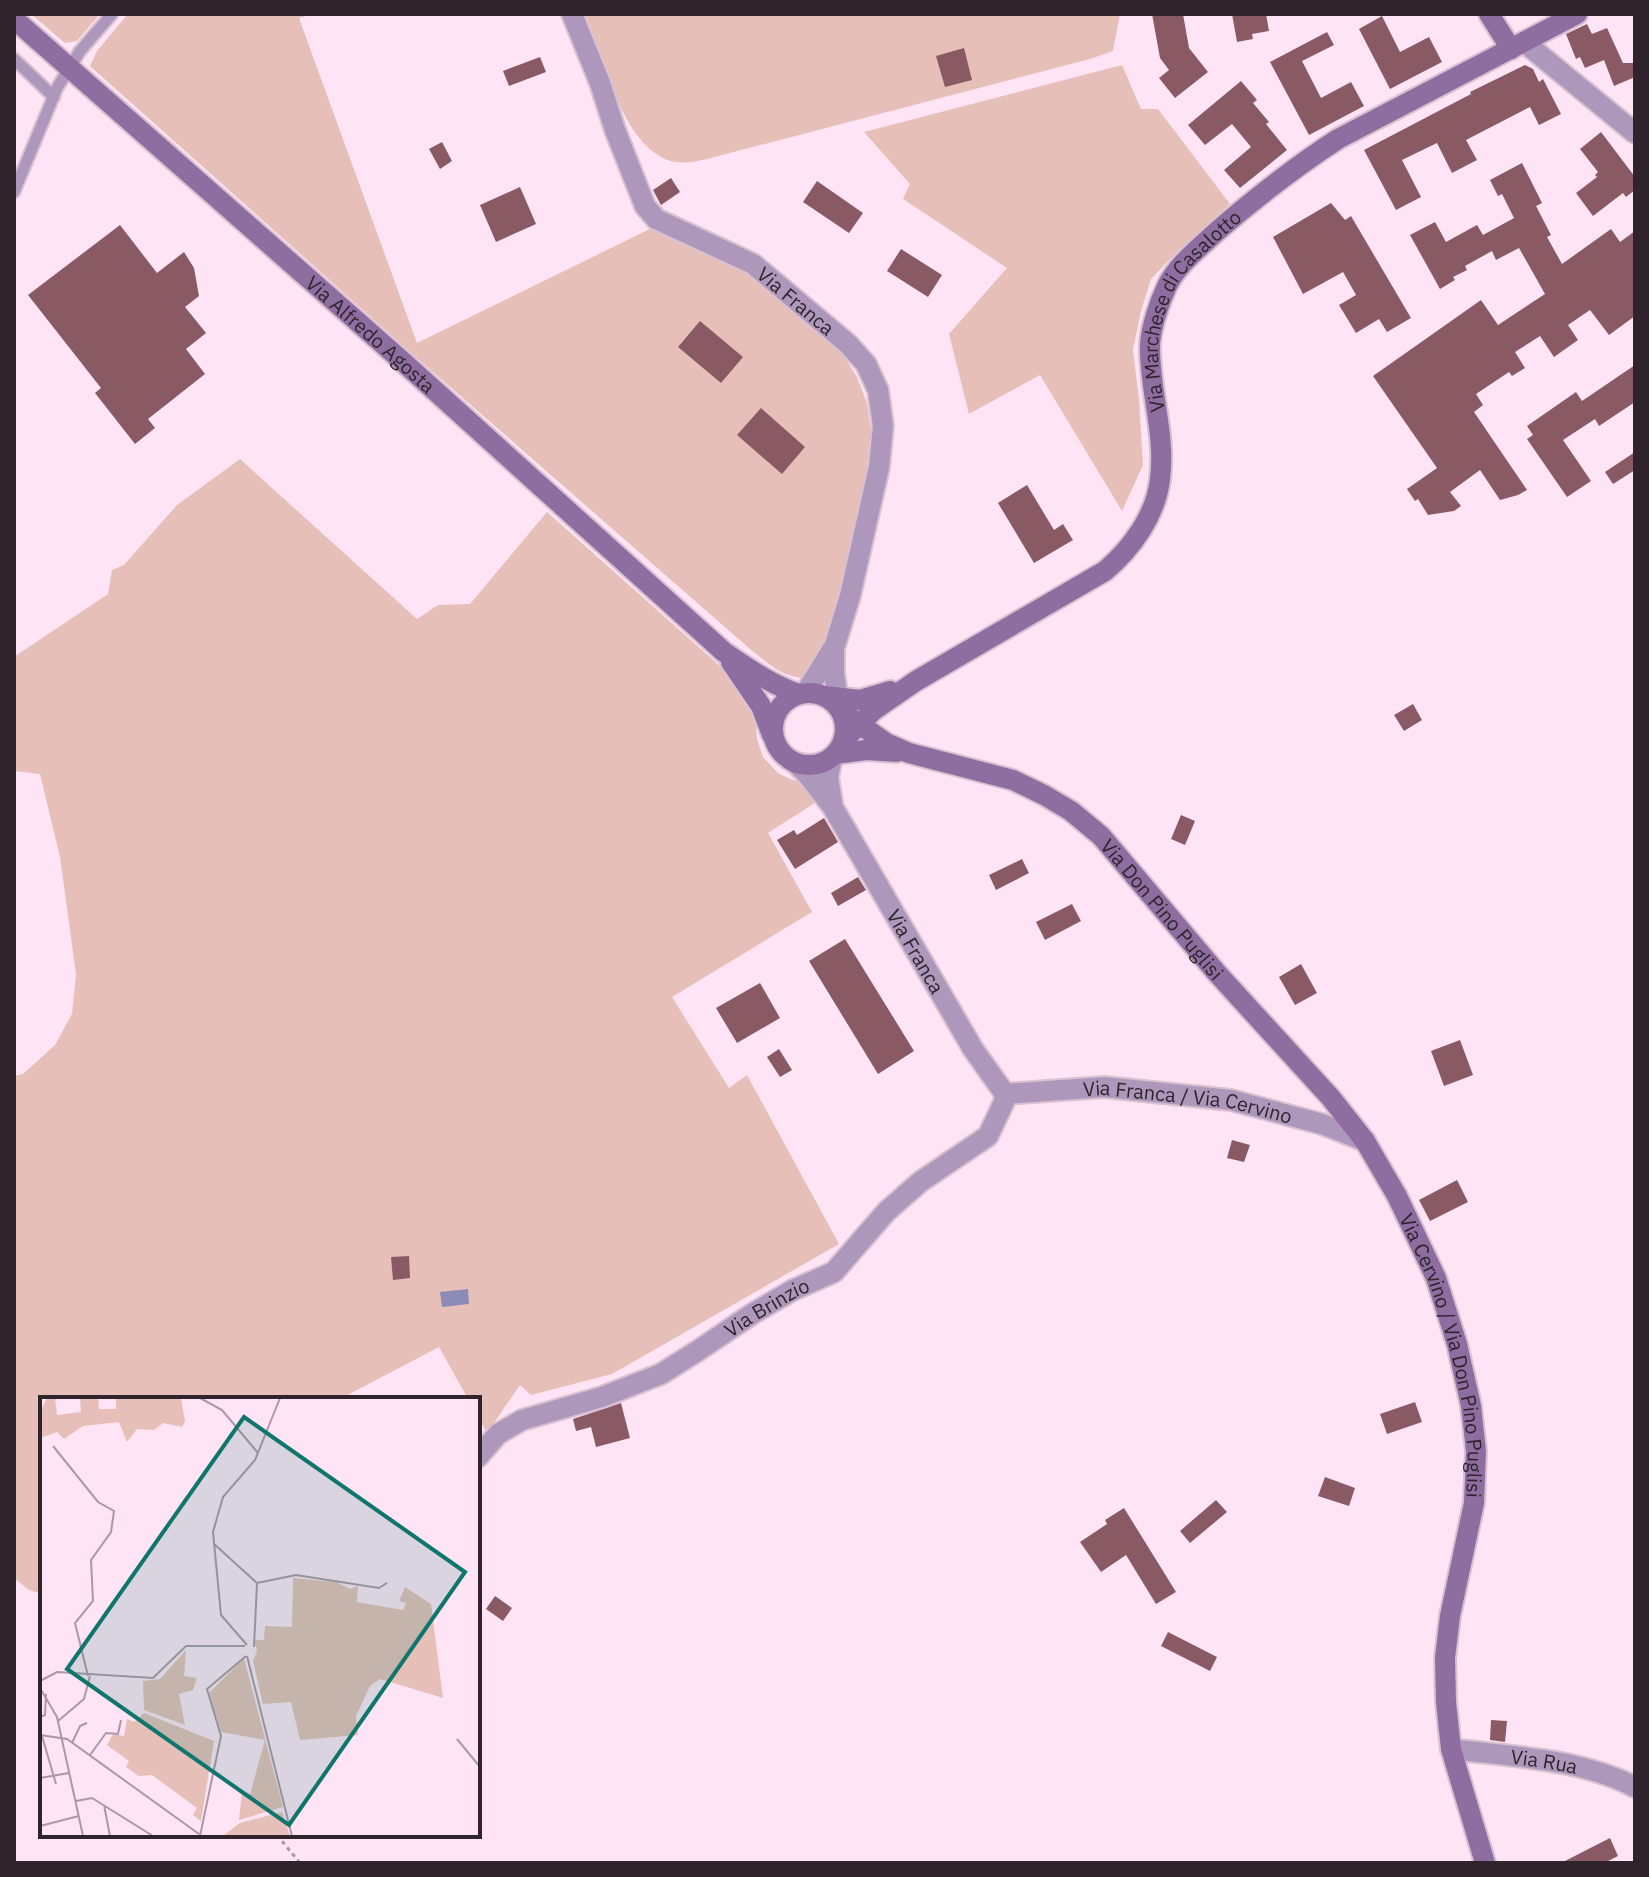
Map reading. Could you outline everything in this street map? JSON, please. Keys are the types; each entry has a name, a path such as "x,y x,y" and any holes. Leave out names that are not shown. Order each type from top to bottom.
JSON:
{"street":[{"name":"Via Franca","path":"572,14 645,206 656,219 753,264 848,344 866,364 878,390 883,426 879,467 850,596 835,645"},
{"path":"1489,14 1518,45 1635,133"},
{"name":"Via Marchese di Casalotto","path":"916,681 1105,571 1122,557 1138,534 1153,508 1160,480 1162,447 1150,343 1167,284 1188,257 1249,204 1338,139 1577,14"},
{"name":"Via Alfredo Agosta","path":"14,19 401,360 724,652 782,688 824,700"},
{"path":"824,700 834,673 835,645"},
{"path":"824,700 835,645"},
{"name":"Via Alfredo Agosta","path":"724,652 761,706 774,737"},
{"path":"834,673 840,685 860,700"},
{"path":"916,681 874,710 837,751 813,765 794,762 777,747 773,726 775,716 789,698 860,700 916,681"},
{"path":"824,700 886,743 909,753"},
{"path":"824,700 845,721 846,731 828,777 832,806"},
{"path":"837,751 909,753"},
{"name":"Via Don Pino Puglisi","path":"909,753 1013,780 1071,811 1101,836 1216,972 1331,1098 1365,1141"},
{"name":"Via Franca","path":"794,762 832,806 973,1049 1005,1094"},
{"name":"Via Franca / Via Cervino","path":"1005,1094 1104,1087 1231,1100 1322,1124 1365,1141"},
{"name":"Via Brinzio","path":"480,1455 498,1434 522,1420 602,1397 661,1374 752,1314 793,1290 834,1272 886,1212 920,1182 988,1136 1005,1094"},
{"name":"Via Cervino / Via Don Pino Puglisi","path":"1365,1141 1397,1196 1436,1278 1457,1344 1471,1406 1476,1451 1474,1503 1450,1616 1445,1658 1446,1702 1451,1749 1485,1863"},
{"name":"Via Rua","path":"1451,1749 1563,1763 1620,1779 1635,1787"}],"lane":[{"path":"14,192 57,88 80,51 112,14"},
{"path":"14,59 54,97"}],"path":[{"path":"279,1837 300,1863"}],"shaded area":[{"path":"31,14 100,14 77,41 65,43"},
{"path":"128,14 312,14 299,18 417,343 658,225 742,268 839,348 857,377 867,403 871,431 866,473 832,642 804,678 781,672 750,649 409,351 90,66 97,51"},
{"path":"585,14 1120,14 1113,51 1090,59 707,159 681,162 665,159 649,148 636,133 615,94"},
{"path":"1122,65 1141,109 1158,109 1230,204 1151,279 1133,350 1143,465 1122,511 1040,375 969,414 949,334 1007,268 903,199 910,184 864,132"},
{"path":"240,459 417,619 438,605 470,604 547,512 748,691 755,707 757,739 763,757 778,773 809,784 821,799 768,833 812,912 672,997 729,1088 747,1075 839,1244 612,1374 531,1395 520,1385 487,1433 480,1421 480,1397 467,1397 439,1347 344,1397 40,1397 40,1593 29,1590 14,1578 14,1076 23,1074 55,1045 72,1014 76,974 60,857 40,774 14,771 14,657 108,594 112,570 124,565 177,505"}],"water":[{"path":"468,1289 469,1304 442,1307 440,1292"}],"building":[{"path":"1152,14 1183,14 1189,48 1208,72 1175,98 1159,78 1169,70 1160,58"},
{"path":"1232,14 1266,14 1269,31 1252,34 1253,39 1237,42"},
{"path":"1382,16 1400,52 1429,37 1442,62 1390,89 1359,29"},
{"path":"1587,24 1592,34 1607,28 1623,63 1635,63 1635,77 1614,86 1604,60 1585,68 1580,57 1576,59 1566,34"},
{"path":"1327,32 1334,45 1302,61 1321,98 1351,82 1364,106 1309,135 1270,62"},
{"path":"964,48 972,80 945,87 936,56"},
{"path":"540,57 546,72 509,86 503,71"},
{"path":"1525,65 1533,69 1539,82 1543,79 1561,114 1539,125 1530,107 1466,140 1477,160 1452,173 1437,143 1402,160 1421,197 1396,210 1364,150"},
{"path":"1241,81 1257,100 1253,103 1269,122 1266,124 1287,150 1240,188 1224,170 1251,147 1232,124 1205,145 1188,125"},
{"path":"1601,132 1635,177 1635,190 1626,197 1623,193 1593,216 1576,193 1597,177 1598,172 1580,149"},
{"path":"442,142 452,161 440,169 429,149"},
{"path":"1522,163 1542,203 1536,206 1551,235 1547,237 1562,264 1611,229 1620,242 1635,231 1635,316 1609,335 1590,310 1568,325 1578,340 1554,357 1540,336 1515,352 1525,368 1512,376 1509,372 1476,394 1483,405 1474,412 1527,490 1500,500 1480,470 1450,492 1461,506 1454,511 1428,515 1407,489 1437,468 1373,376 1481,300 1498,325 1545,294 1519,248 1496,260 1492,251 1465,266 1467,270 1440,289 1410,235 1435,222 1446,242 1477,225 1483,235 1514,218 1502,194 1498,196 1490,180"},
{"path":"671,178 680,192 661,205 653,190"},
{"path":"817,181 863,213 849,233 803,202"},
{"path":"520,187 536,224 496,242 480,205"},
{"path":"1331,203 1345,220 1351,216 1411,318 1387,332 1379,319 1356,333 1339,305 1356,295 1343,272 1303,294 1273,237"},
{"path":"120,225 157,273 184,252 194,268 199,296 185,307 206,333 186,349 205,374 148,419 155,428 135,444 95,393 101,388 28,295"},
{"path":"901,249 942,275 928,297 887,271"},
{"path":"700,321 743,357 721,383 678,347"},
{"path":"1635,365 1635,402 1599,426 1595,419 1563,440 1591,481 1567,497 1527,439 1533,435 1527,426 1576,392 1582,401"},
{"path":"761,408 805,447 782,474 737,435"},
{"path":"1635,452 1635,470 1613,484 1605,472"},
{"path":"1027,485 1054,530 1063,524 1073,540 1034,563 998,503"},
{"path":"1413,704 1422,720 1404,731 1394,715"},
{"path":"1181,815 1195,821 1185,845 1171,839"},
{"path":"824,818 838,842 795,869 777,840 794,830 797,835"},
{"path":"1022,859 1029,873 996,890 989,875"},
{"path":"858,877 866,890 838,906 831,893"},
{"path":"1072,904 1081,921 1045,940 1036,922"},
{"path":"845,939 914,1051 878,1074 809,961"},
{"path":"1301,964 1317,993 1295,1005 1279,977"},
{"path":"760,983 780,1018 737,1043 716,1008"},
{"path":"1460,1040 1473,1075 1444,1086 1431,1051"},
{"path":"779,1049 792,1070 780,1077 767,1057"},
{"path":"1232,1140 1250,1145 1244,1162 1227,1158"},
{"path":"1457,1180 1468,1202 1430,1221 1419,1200"},
{"path":"409,1256 410,1278 393,1280 391,1257"},
{"path":"1415,1402 1422,1422 1387,1434 1380,1414"},
{"path":"621,1403 630,1438 596,1447 591,1427 576,1431 573,1419"},
{"path":"1325,1477 1355,1488 1349,1506 1318,1496"},
{"path":"1216,1500 1227,1512 1190,1543 1180,1531"},
{"path":"1124,1508 1176,1592 1156,1604 1126,1555 1101,1572 1080,1542"},
{"path":"495,1596 512,1608 503,1621 486,1609"},
{"path":"1168,1632 1217,1657 1210,1671 1161,1646"},
{"path":"1491,1720 1507,1721 1505,1742 1490,1740"},
{"path":"1610,1838 1618,1856 1604,1863 1561,1863"}]}
